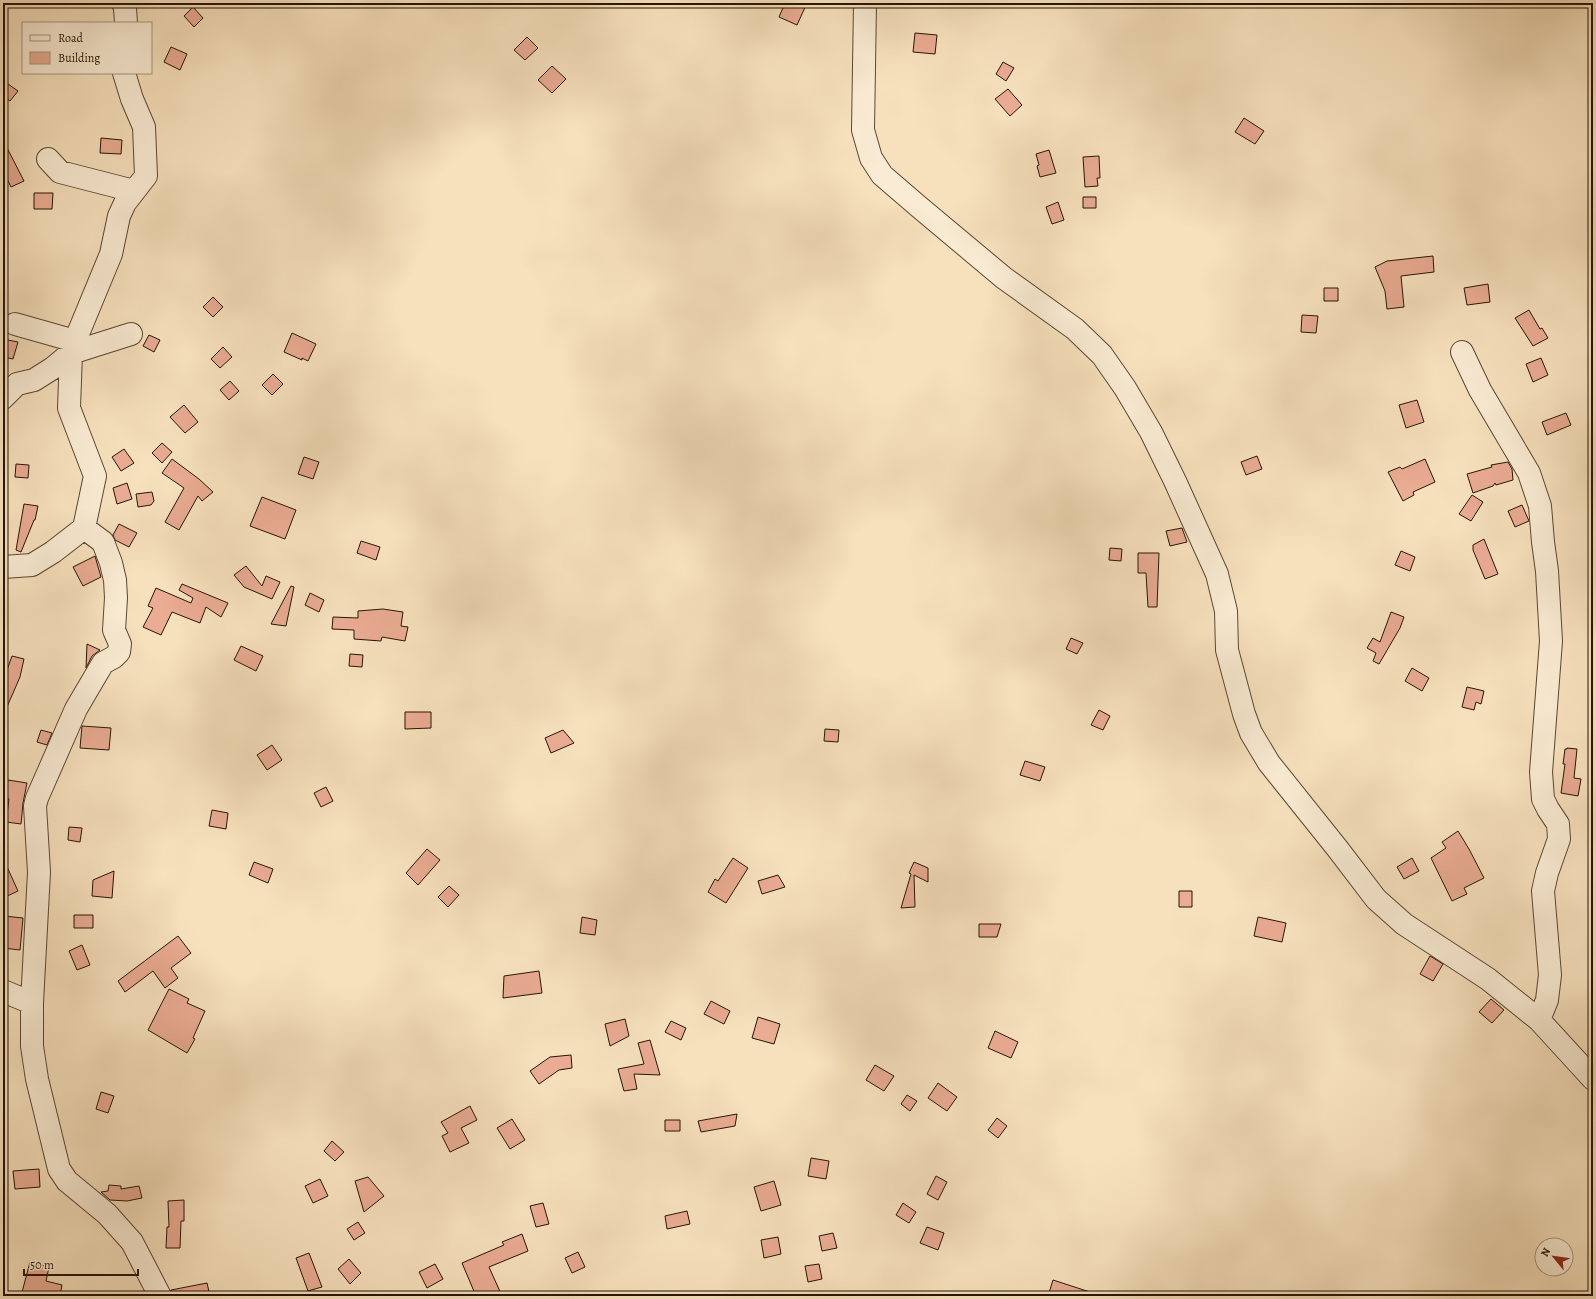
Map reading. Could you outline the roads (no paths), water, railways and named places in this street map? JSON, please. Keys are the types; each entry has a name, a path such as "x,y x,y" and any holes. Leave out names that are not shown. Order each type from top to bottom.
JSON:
{"street":[{"path":"123,3 125,8 126,22"},
{"path":"865,3 864,130 871,158 882,175 929,216 1004,278 1075,329 1102,355 1125,388 1151,432 1217,574 1226,611 1227,650 1244,714 1251,733 1269,763 1376,899 1404,924 1488,979 1539,1020 1593,1079"},
{"path":"3,568 32,565 53,552 84,528 94,476 69,408 73,347 111,254 119,216 125,203 146,176 144,127 132,99 124,74"},
{"path":"48,159 60,172 134,191"},
{"path":"15,324 73,347"},
{"path":"3,398 16,384 34,380 53,368 73,347 131,334"},
{"path":"1462,352 1480,390 1529,473 1540,506 1547,571 1551,640 1541,772 1543,799 1558,824 1559,839 1547,873 1543,891 1550,975 1547,1000 1539,1020"},
{"path":"84,528 103,542 111,563 116,592 114,630 120,644 119,652 114,657 103,663 76,709 57,757 37,798 36,806 39,872 32,1003 32,1046 37,1079 54,1155 59,1169 67,1181 106,1214 132,1242 160,1296"},
{"path":"3,991 32,1003"}]}
